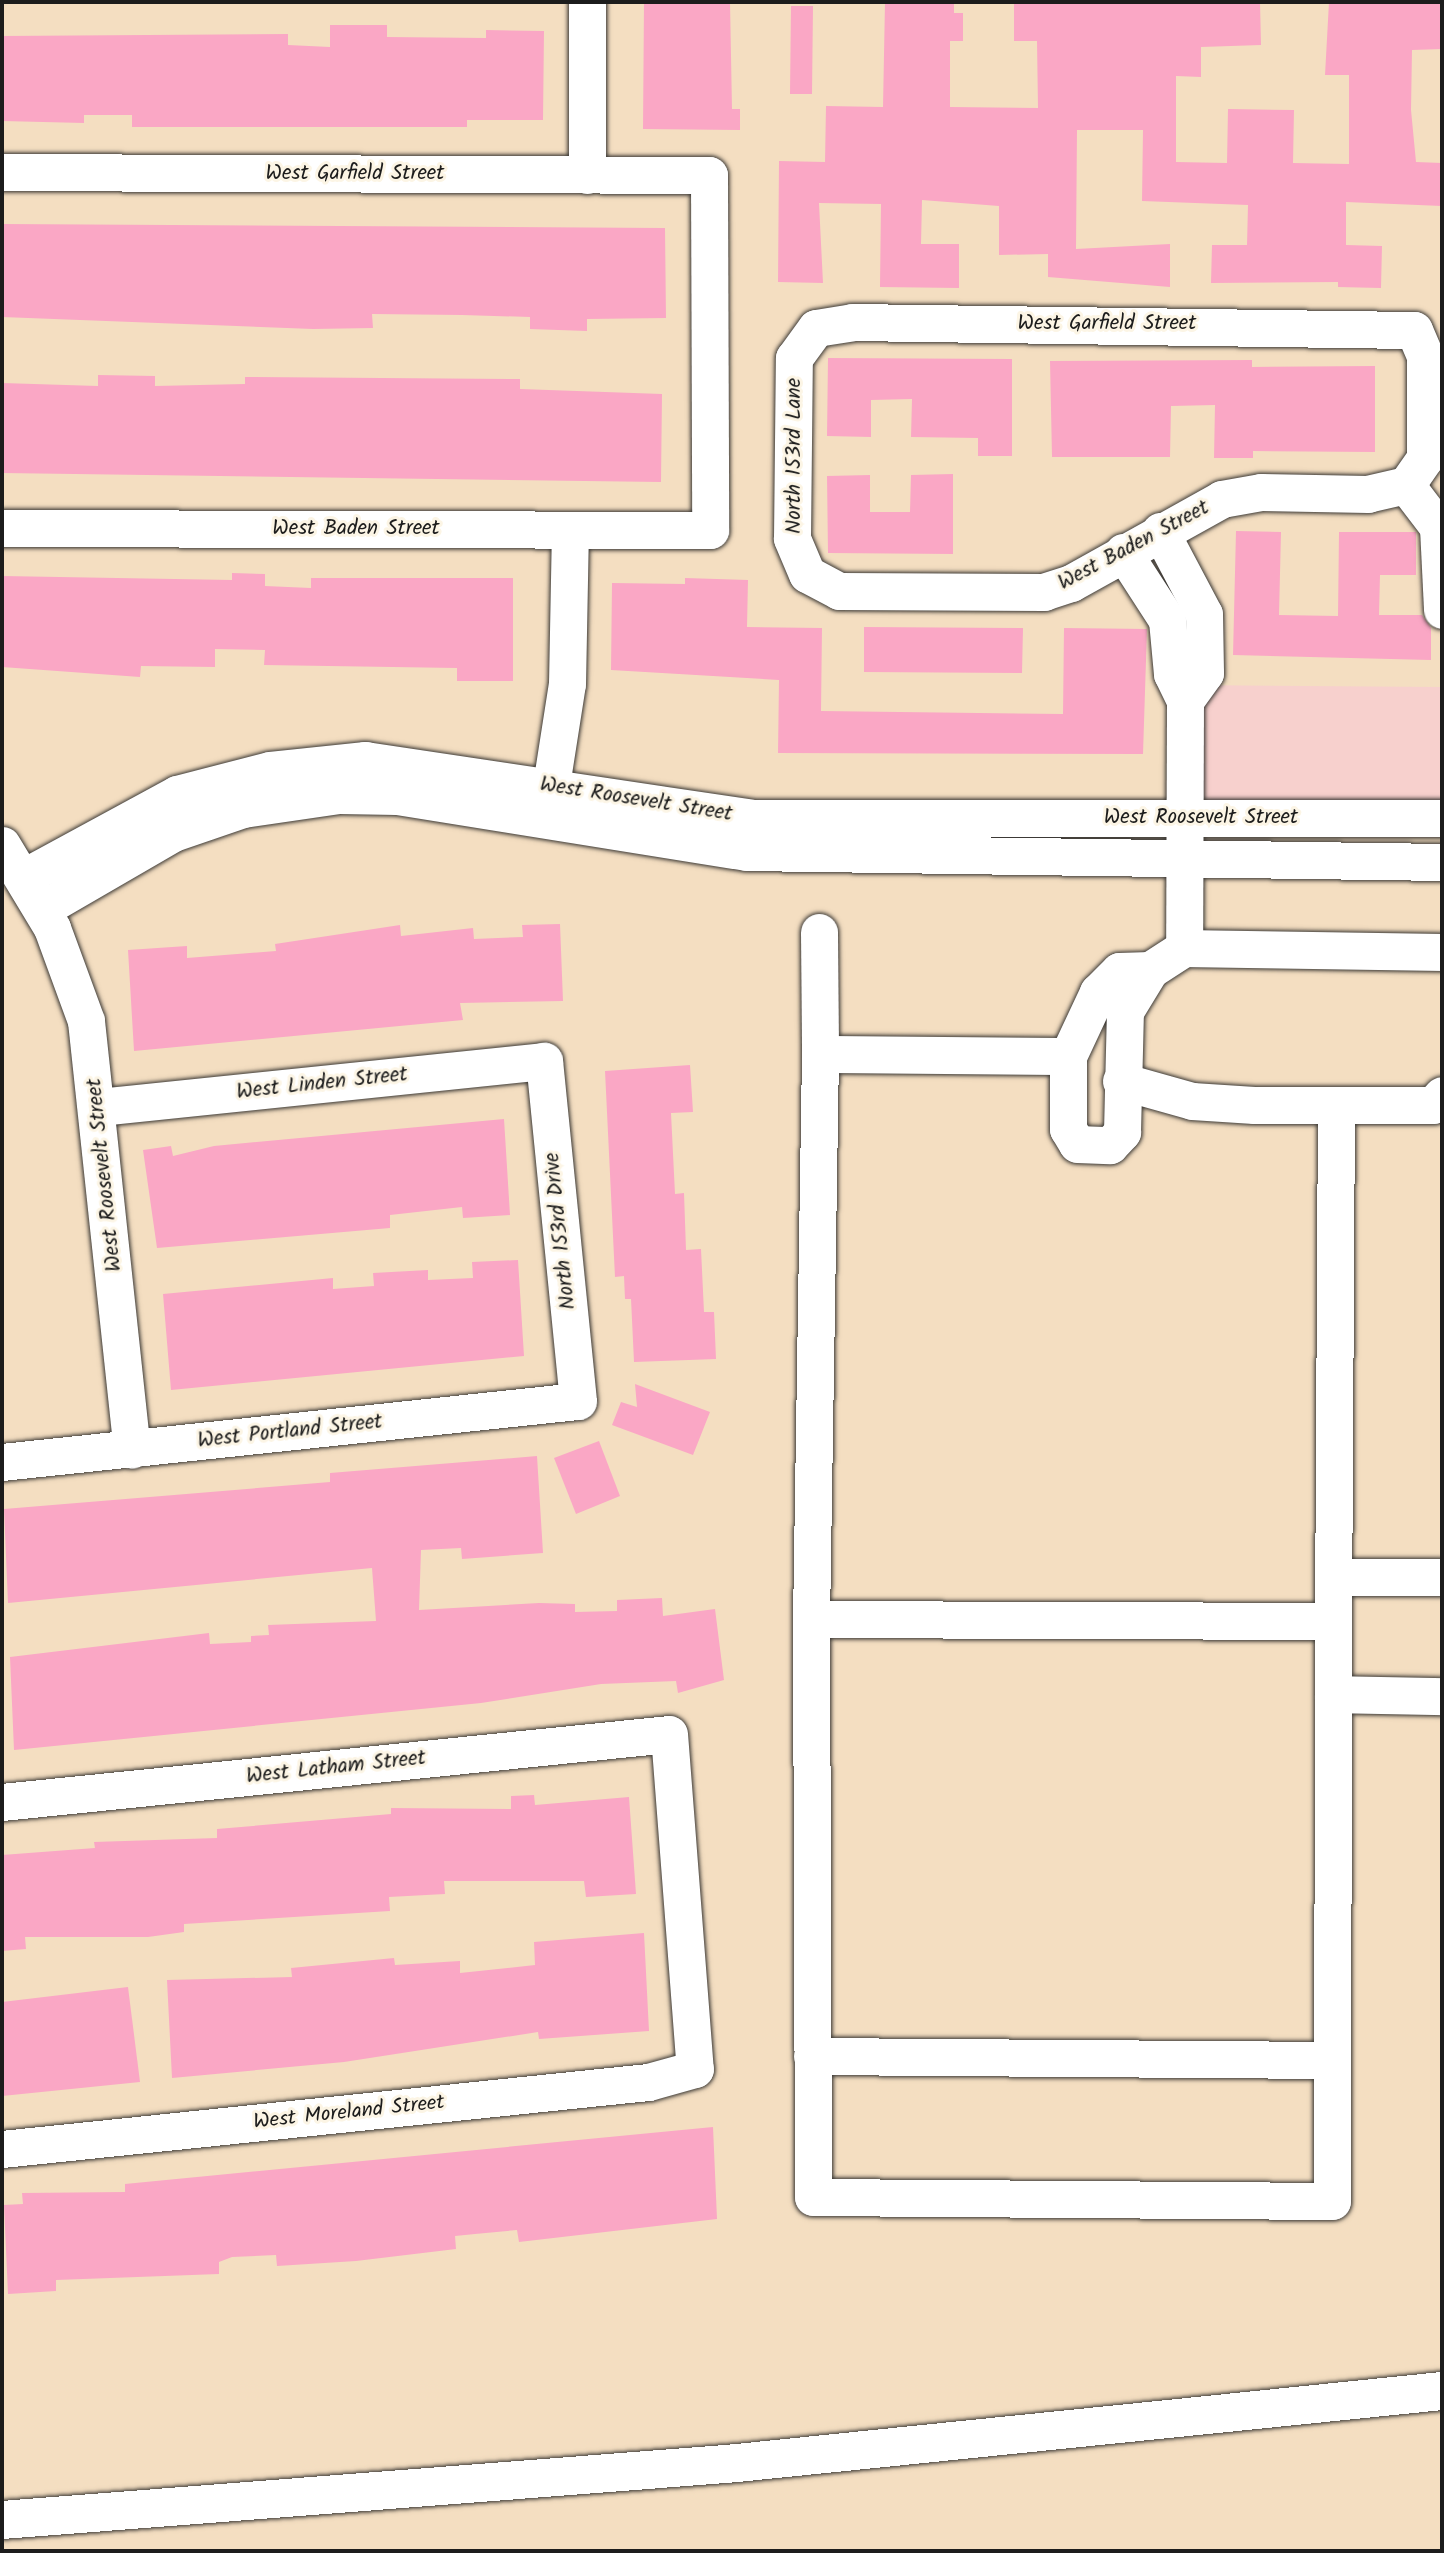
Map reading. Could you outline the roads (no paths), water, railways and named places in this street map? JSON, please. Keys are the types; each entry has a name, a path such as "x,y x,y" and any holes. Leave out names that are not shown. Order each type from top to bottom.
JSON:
{"highway":[{"path":"2,2520 737,2463 1442,2390"}],"street":[{"path":"587,2 587,175"},
{"name":"West Garfield Street","path":"2,172 709,175 710,530"},
{"name":"West Garfield Street","path":"804,339 816,328 852,322 1414,330 1425,356 1425,458 1411,479"},
{"name":"North 153rd Lane","path":"804,339 794,358 792,538 807,574"},
{"path":"1411,479 1438,527 1442,610"},
{"name":"West Baden Street","path":"807,574 839,591 1044,592 1222,499 1261,492 1368,494 1411,479"},
{"name":"West Baden Street","path":"2,528 710,530"},
{"path":"545,823 567,684 570,530"},
{"path":"1160,531 1198,599 1205,673 1185,701"},
{"path":"1123,552 1164,614 1172,674 1185,701 1182,818 1184,948"},
{"path":"1164,614 1198,599"},
{"name":"West Roosevelt Street","path":"24,877 177,794 303,764 394,762 751,818 1442,818"},
{"name":"West Roosevelt Street","path":"43,909 163,837 278,802 397,796 545,823 746,852 1182,856 1442,862"},
{"name":"West Roosevelt Street","path":"2,845 43,909 86,1021 100,1107 132,1450"},
{"path":"819,932 820,1054 811,1619 813,2197 1332,2201 1336,1105"},
{"path":"1150,971 1119,971 1098,992 1068,1056 1068,1129 1077,1144 1110,1145 1122,1132 1121,1081 1125,1011 1150,971 1184,948 1442,952"},
{"path":"820,1054 1068,1056"},
{"name":"West Linden Street","path":"100,1107 544,1061"},
{"name":"North 153rd Drive","path":"544,1061 578,1401"},
{"path":"1121,1081 1192,1101 1433,1105 1442,1095"},
{"name":"West Portland Street","path":"2,1462 578,1401"},
{"path":"1333,1577 1442,1577"},
{"path":"811,1619 1333,1620"},
{"path":"1333,1693 1442,1696"},
{"name":"West Latham Street","path":"2,1802 669,1734 695,2069"},
{"path":"812,2056 1332,2060"},
{"name":"West Moreland Street","path":"2,2149 648,2082 695,2069"}]}
